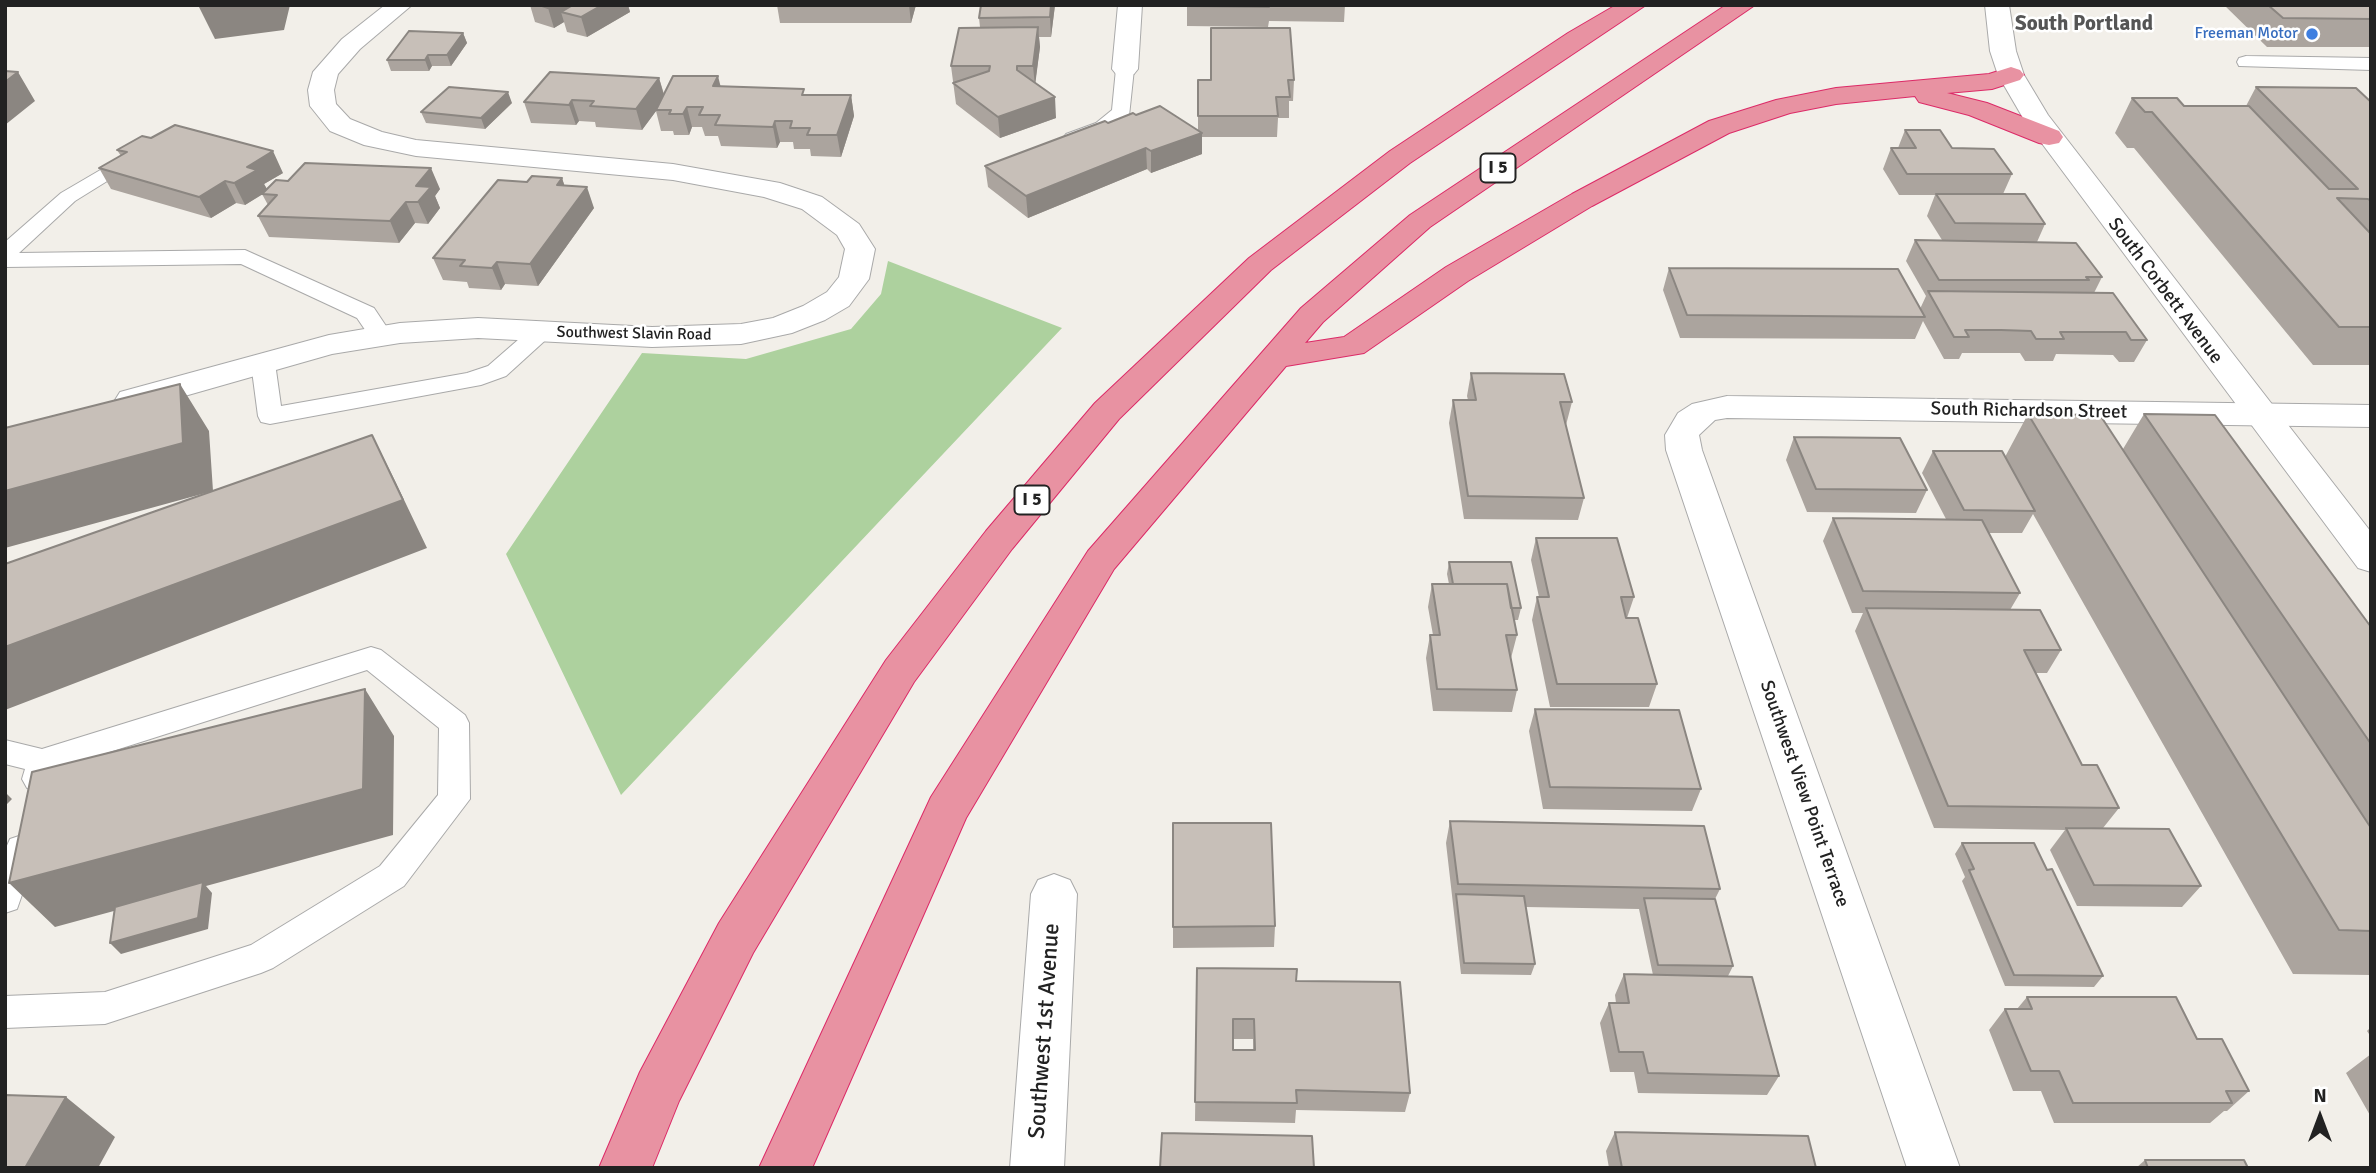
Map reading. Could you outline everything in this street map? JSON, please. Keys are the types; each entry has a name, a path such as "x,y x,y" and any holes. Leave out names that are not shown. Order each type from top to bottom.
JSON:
{"highway":[{"name":"I 5","path":"625,1168 658,1090 736,938 900,671 999,540 1107,411 1260,264 1399,157 1577,38 1634,5"},
{"name":"I 5","path":"785,1168 947,810 1101,560 1312,315 1420,221 1743,5"},
{"path":"1276,357 1353,346 1480,260 1582,200 1719,127 1785,106 1836,96 1992,81 2011,75"},
{"path":"1884,92 1935,97 1978,109 2049,137"}],"street":[{"name":"Southwest Slavin Road","path":"99,409 263,363 380,335 450,329 682,337 741,334 781,326 814,313 838,299 854,279 860,249 849,230 827,212 786,194 754,185 648,169 416,148 387,143 340,125 331,119 323,106 321,90 326,72 351,44 400,5"},
{"path":"1125,69 1130,5"},
{"name":"South Corbett Avenue","path":"1997,5 1998,32 2011,75 2049,137 2371,559"},
{"name":"South Richardson Street","path":"1690,421 1704,412 1727,407 2371,416"},
{"name":"Southwest View Point Terrace","path":"1690,421 1682,435 1685,450 1934,1168"},
{"name":"Southwest 1st Avenue","path":"1037,1168 1054,894"}],"lane":[{"path":"2246,62 2371,64"},
{"path":"1052,146 1103,127 1122,112 1125,69"},
{"path":"5,254 68,197 126,161"},
{"path":"5,260 246,257 366,313 380,335"},
{"path":"263,363 270,416 472,380 497,371 542,331"},
{"path":"5,752 42,761 372,658 454,723 453,800 392,876 261,957 105,1008 5,1012"},
{"path":"5,899 17,867 42,761"}],"green space":[{"path":"888,261 1062,328 621,795 506,554 642,353 746,359 851,329 881,294"}],"building":[{"path":"573,5 602,5 581,17 561,12"},
{"path":"981,5 1051,5 1050,17 979,18"},
{"path":"1269,5 1269,7 1187,6"},
{"path":"2268,5 2371,5 2371,19 2283,18"},
{"path":"1038,27 1033,66 1017,66 1017,70 1055,97 998,117 953,83 989,71 990,66 951,66 959,28"},
{"path":"1211,28 1290,28 1294,80 1288,80 1290,97 1276,97 1278,116 1198,116 1198,80 1211,80"},
{"path":"409,31 463,33 447,55 428,55 425,60 387,60"},
{"path":"5,71 18,72 5,82"},
{"path":"550,72 659,78 636,109 590,106 594,101 572,100 569,105 524,102"},
{"path":"673,76 718,76 713,86 804,89 802,95 851,95 837,135 807,135 810,128 790,128 792,121 775,121 773,127 715,125 720,115 699,115 703,107 687,107 683,114 669,114 671,110 656,110"},
{"path":"449,87 508,92 481,118 421,112"},
{"path":"2256,87 2356,88 2371,102 2371,201 2337,198 2371,234 2371,327 2339,327 2152,112 2145,112 2132,98 2177,98 2184,106 2249,106 2329,189 2358,189"},
{"path":"1160,106 1202,133 1151,151 1146,148 1026,196 985,166 1105,121 1108,123"},
{"path":"175,125 273,151 247,167 257,170 234,183 225,181 199,197 99,168 127,152 117,150 142,136 151,138"},
{"path":"1905,130 1940,130 1952,148 1994,149 2012,174 1907,174 1891,148 1916,148"},
{"path":"305,163 431,168 416,186 431,187 418,202 406,202 390,221 258,216 277,195 262,194 276,180 288,181"},
{"path":"532,176 562,178 557,185 587,187 530,264 497,262 492,268 460,266 465,260 433,258 498,180 527,182"},
{"path":"1936,194 2025,194 2045,224 1955,223"},
{"path":"1915,240 2076,243 2102,277 2086,277 2089,280 1939,280"},
{"path":"1669,268 1898,269 1925,317 1687,315"},
{"path":"1928,291 2113,293 2147,340 2131,340 2126,332 2060,332 2064,339 2036,339 2031,331 2001,330 1965,330 1969,337 1954,337"},
{"path":"1471,373 1564,374 1572,402 1560,402 1584,498 1468,496 1453,400 1476,400"},
{"path":"180,384 183,443 5,491 5,428"},
{"path":"2028,414 2100,415 2371,828 2371,931 2339,930"},
{"path":"2144,414 2215,415 2371,627 2371,744"},
{"path":"372,435 403,500 5,647 5,564"},
{"path":"1794,437 1900,438 1927,490 1816,489"},
{"path":"1933,451 2002,451 2035,511 1964,510"},
{"path":"1833,518 1982,520 2020,593 1863,591"},
{"path":"1536,538 1617,538 1634,597 1621,597 1626,618 1638,618 1657,684 1557,684 1537,597 1549,597"},
{"path":"1449,562 1511,562 1521,608 1511,608 1507,584 1453,584"},
{"path":"1432,584 1507,584 1517,635 1506,635 1517,690 1437,689 1430,635 1440,635"},
{"path":"1866,608 2040,610 2061,650 2024,650 2082,765 2097,765 2119,808 1948,806"},
{"path":"365,689 363,789 9,883 32,772"},
{"path":"1535,709 1679,710 1701,789 1550,787"},
{"path":"1450,821 1704,826 1720,889 1458,884"},
{"path":"1173,823 1271,823 1275,926 1173,927"},
{"path":"2066,828 2169,829 2201,886 2094,885"},
{"path":"1962,843 2034,843 2047,870 2052,869 2103,976 2014,975 1969,870 1974,869"},
{"path":"203,882 198,918 110,943 115,907"},
{"path":"1456,894 1524,896 1535,964 1464,963"},
{"path":"1644,898 1715,899 1733,966 1658,965"},
{"path":"1197,968 1297,969 1296,981 1400,982 1410,1093 1296,1090 1297,1103 1195,1102","holes":["1233,1019 1254,1019 1255,1050 1233,1050"]},
{"path":"1624,974 1752,977 1779,1076 1648,1073 1643,1052 1619,1052 1609,1003 1629,1003"},
{"path":"2027,997 2176,997 2197,1039 2222,1039 2249,1091 2226,1091 2232,1103 2073,1103 2059,1071 2031,1071 2005,1009 2032,1009"},
{"path":"5,1095 66,1097 25,1168 5,1168"},
{"path":"1615,1132 1808,1136 1816,1168 1622,1168"},
{"path":"1162,1133 1312,1136 1314,1168 1160,1168"},
{"path":"2145,1160 2244,1160 2248,1168 2148,1168"}],"place":[{"name":"Freeman Motor","path":"2312,34"}],"district":[{"name":"South Portland","path":"2084,24"}]}
